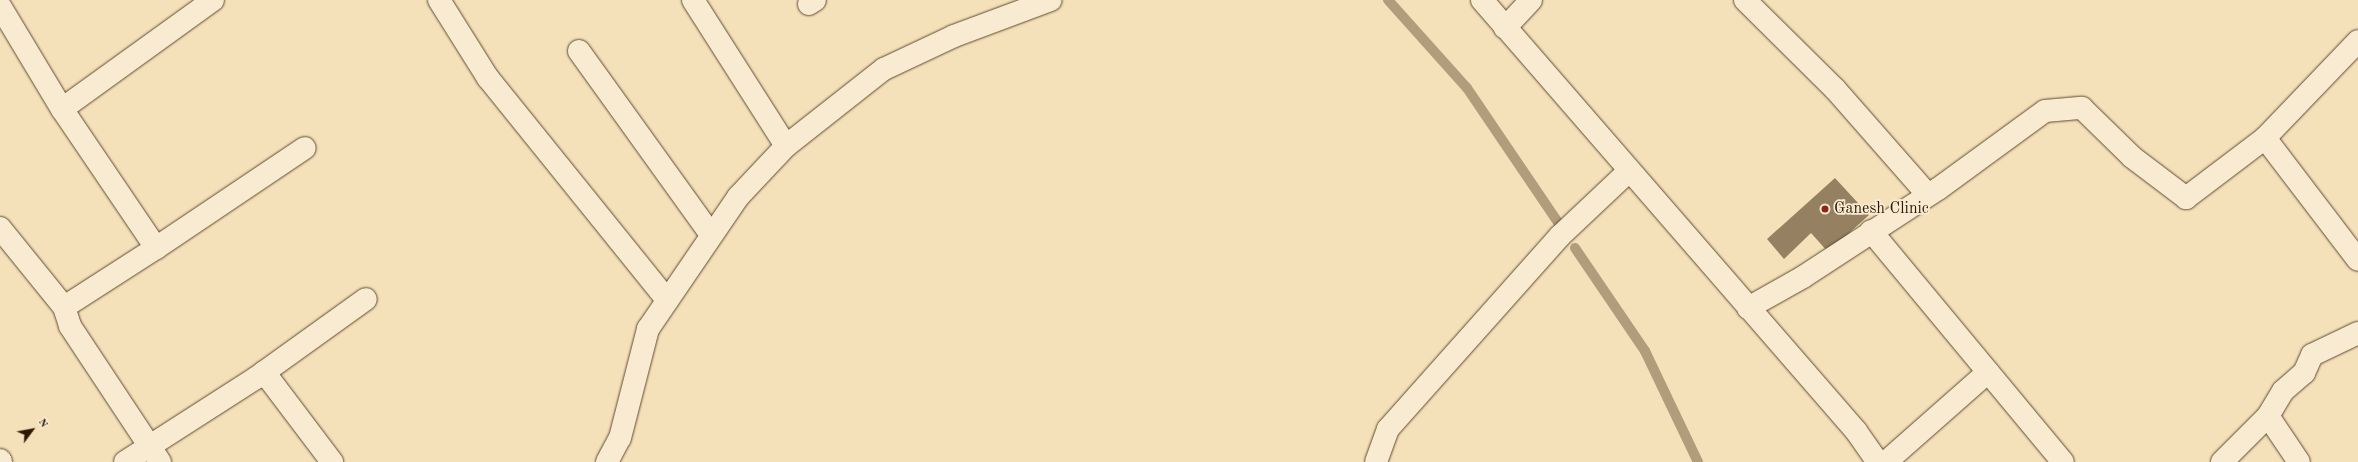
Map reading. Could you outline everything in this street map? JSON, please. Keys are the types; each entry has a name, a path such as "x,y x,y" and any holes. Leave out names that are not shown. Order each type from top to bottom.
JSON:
{"street":[{"path":"62,109 213,0"},
{"path":"439,0 488,78 667,300"},
{"path":"693,0 786,146"},
{"path":"607,462 620,438 648,329 738,197 786,146 884,69 974,28 1051,0"},
{"path":"1482,0 1856,431 1878,462"},
{"path":"1505,28 1531,0"},
{"path":"1745,0 1835,89 1928,195"},
{"path":"0,6 62,109 156,248"},
{"path":"1748,308 1803,277 1928,195 2045,111 2082,108 2132,157 2186,198 2265,138 2358,41"},
{"path":"579,51 711,235"},
{"path":"2265,138 2358,260"},
{"path":"64,307 156,248 305,148"},
{"path":"1376,462 1388,429 1560,236 1629,171"},
{"path":"0,228 31,271 64,307 70,326 154,454"},
{"path":"1871,231 2063,462"},
{"path":"125,462 154,454 264,372 366,299"},
{"path":"2222,462 2268,416 2283,391 2304,373 2312,355 2358,333"},
{"path":"264,372 332,462"},
{"path":"1886,462 1988,372"},
{"path":"2268,416 2299,462"}],"building":[{"path":"1835,178 1869,215 1828,252 1811,233 1784,259 1767,239"}],"waterway":[{"path":"1388,0 1467,88 1557,221"},
{"path":"1575,248 1645,351 1698,462"}],"place":[{"name":"Ganesh Clinic","path":"1825,209"}]}
